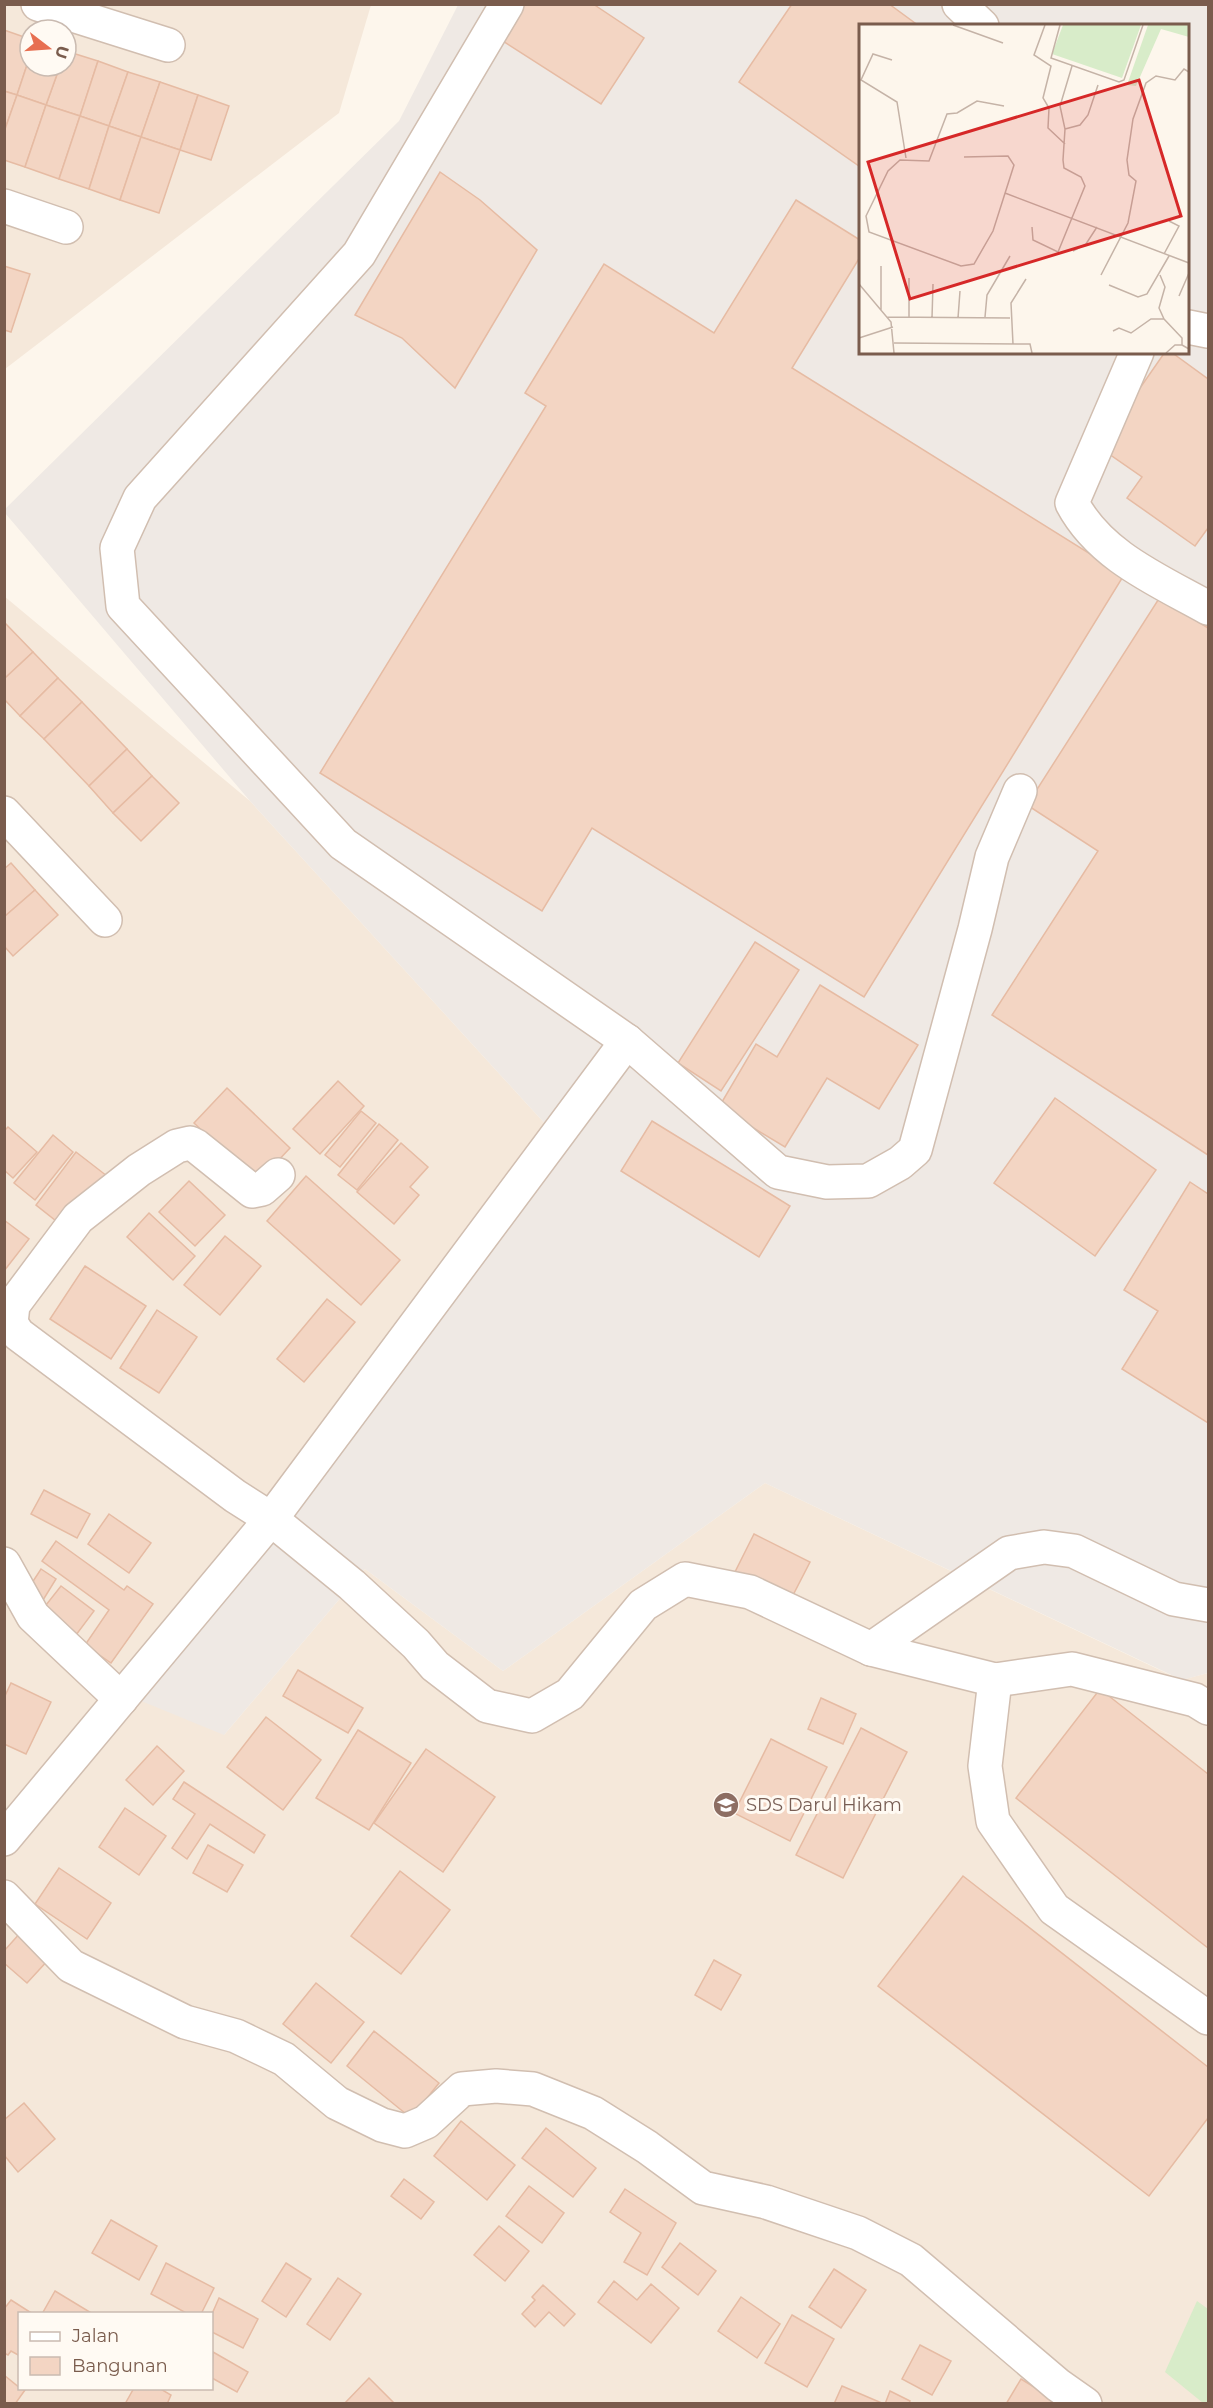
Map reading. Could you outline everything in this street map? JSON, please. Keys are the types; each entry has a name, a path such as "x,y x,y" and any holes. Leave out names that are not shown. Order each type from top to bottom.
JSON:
{"street":[{"path":"38,4 168,45"},
{"path":"507,4 359,254 140,498 117,548 123,606 343,844 627,1041 778,1172 827,1182 868,1181 900,1163 915,1150 975,929 992,857 1020,791"},
{"path":"960,4 980,24"},
{"path":"4,206 66,227"},
{"path":"1189,327 1209,332"},
{"path":"1136,354 1072,503 1079,517 1118,557 1209,608"},
{"path":"4,813 105,920"},
{"path":"4,1839 271,1519 627,1041"},
{"path":"278,1175 262,1189 252,1191 196,1146 190,1143 177,1146 139,1170 78,1218 13,1305 11,1323 18,1334 123,1414 235,1496 271,1519 352,1585 416,1644 435,1666 487,1706 532,1716 570,1694 643,1605 685,1580 750,1592 871,1649 995,1680 1072,1669 1195,1700 1209,1708"},
{"path":"871,1649 1009,1553 1044,1547 1074,1551 1174,1599 1209,1605"},
{"path":"4,1564 33,1617 121,1699"},
{"path":"995,1680 985,1766 993,1821 1054,1909 1209,2018"},
{"path":"4,1897 71,1966 185,2022 236,2036 284,2059 337,2103 382,2125 405,2131 426,2122 462,2089 496,2086 533,2089 592,2113 703,2188 766,2202 858,2233 911,2260 1058,2385 1085,2403"}],"shaded area":[{"path":"5,5 371,5 339,113 5,369"},
{"path":"458,5 1208,5 1208,1673 1182,1680 765,1483 503,1671 365,1569 224,1735 129,1696 548,1127 250,801 4,510 399,121"},
{"path":"4,596 250,801 548,1127 224,1735 365,1569 503,1671 765,1483 1181,1680 1208,1673 1208,2403 5,2403"}],"green space":[{"path":"1197,2301 1208,2309 1208,2403 1203,2403 1165,2372"}],"building":[{"path":"511,4 593,4 644,38 601,104 492,34"},
{"path":"792,4 889,4 916,24 859,24 859,166 739,82"},
{"path":"4,30 18,35 18,78 23,78 17,95 4,91"},
{"path":"78,55 98,61 80,116 46,105 56,78 78,78"},
{"path":"98,61 128,72 109,126 80,116"},
{"path":"128,72 160,82 141,137 109,126"},
{"path":"23,78 56,78 46,105 17,95"},
{"path":"160,82 198,95 180,150 141,137"},
{"path":"4,91 17,95 4,132"},
{"path":"17,95 46,105 25,167 4,160 4,132"},
{"path":"198,95 229,106 211,160 180,150"},
{"path":"46,105 80,116 59,179 25,167"},
{"path":"80,116 109,126 89,189 59,179"},
{"path":"109,126 141,137 120,200 89,189"},
{"path":"141,137 180,150 159,213 120,200"},
{"path":"440,172 480,200 537,250 455,388 402,338 355,315"},
{"path":"796,200 859,239 859,259 792,368 1124,575 864,997 592,828 542,911 320,773 546,406 525,393 604,264 714,333"},
{"path":"4,266 30,274 11,332 4,330"},
{"path":"1164,354 1174,354 1208,379 1208,528 1195,546 1127,498 1142,477 1099,447"},
{"path":"1160,597 1208,628 1208,1155 992,1015 1098,851 1027,805"},
{"path":"6,624 33,652 4,679 4,626"},
{"path":"33,652 58,678 20,716 4,699 4,679"},
{"path":"58,678 82,702 44,739 20,716"},
{"path":"82,702 127,749 89,786 44,739"},
{"path":"127,749 152,776 113,813 89,786"},
{"path":"152,776 179,803 141,841 113,813"},
{"path":"11,863 35,890 4,917 4,869"},
{"path":"35,890 58,915 13,956 4,946 4,917"},
{"path":"755,942 799,970 721,1091 678,1063"},
{"path":"820,985 918,1045 879,1109 827,1078 785,1147 719,1107 756,1044 777,1057"},
{"path":"338,1081 364,1106 320,1154 293,1129"},
{"path":"227,1088 290,1148 257,1183 194,1123"},
{"path":"1055,1098 1156,1170 1095,1256 994,1183"},
{"path":"361,1111 376,1123 340,1167 325,1155"},
{"path":"652,1121 790,1206 759,1257 621,1171"},
{"path":"379,1124 398,1140 357,1190 338,1175"},
{"path":"8,1127 37,1152 13,1178 4,1170 4,1131"},
{"path":"53,1135 73,1152 35,1200 14,1183"},
{"path":"401,1143 428,1167 410,1187 419,1195 394,1224 357,1192"},
{"path":"76,1152 107,1176 65,1228 36,1205"},
{"path":"306,1176 400,1260 361,1305 267,1221"},
{"path":"189,1181 225,1215 195,1246 159,1212"},
{"path":"1190,1182 1208,1194 1208,1423 1122,1369 1158,1311 1124,1290"},
{"path":"149,1213 195,1256 173,1280 127,1237"},
{"path":"4,1220 29,1239 4,1271"},
{"path":"225,1236 261,1266 220,1315 184,1285"},
{"path":"85,1266 146,1306 111,1359 50,1319"},
{"path":"327,1299 355,1322 304,1382 277,1359"},
{"path":"157,1310 197,1337 159,1393 120,1368"},
{"path":"44,1490 90,1514 77,1538 31,1514"},
{"path":"109,1514 151,1543 129,1573 88,1544"},
{"path":"754,1534 810,1562 791,1599 735,1572"},
{"path":"56,1541 124,1590 127,1586 153,1604 111,1663 85,1645 109,1610 42,1561"},
{"path":"41,1569 56,1579 40,1605 24,1595"},
{"path":"61,1586 94,1611 76,1635 42,1610"},
{"path":"298,1670 363,1708 348,1733 283,1696"},
{"path":"11,1683 51,1702 26,1754 4,1744 4,1698"},
{"path":"1100,1689 1208,1774 1208,1948 1016,1798"},
{"path":"821,1698 856,1714 843,1744 808,1729"},
{"path":"266,1717 321,1760 283,1810 227,1767"},
{"path":"861,1728 907,1752 843,1878 796,1855"},
{"path":"358,1730 411,1763 369,1830 316,1798"},
{"path":"771,1739 827,1767 790,1841 734,1813"},
{"path":"157,1746 184,1771 153,1805 126,1780"},
{"path":"426,1749 495,1797 443,1872 374,1823"},
{"path":"184,1782 265,1835 254,1853 210,1824 187,1859 172,1848 195,1814 173,1799"},
{"path":"125,1808 166,1836 139,1875 99,1847"},
{"path":"208,1845 243,1865 227,1892 193,1873"},
{"path":"59,1868 111,1903 87,1939 35,1904"},
{"path":"400,1871 450,1910 401,1974 351,1936"},
{"path":"963,1876 1208,2067 1208,2118 1149,2196 878,1986"},
{"path":"21,1932 50,1958 27,1983 4,1963 4,1951"},
{"path":"714,1960 741,1975 721,2010 695,1995"},
{"path":"316,1983 364,2022 331,2063 283,2024"},
{"path":"374,2031 439,2083 411,2118 347,2066"},
{"path":"24,2103 55,2139 18,2172 4,2155 4,2120"},
{"path":"461,2121 515,2165 487,2200 434,2156"},
{"path":"546,2128 596,2168 573,2197 522,2158"},
{"path":"404,2179 434,2202 421,2219 391,2196"},
{"path":"529,2186 564,2213 542,2243 506,2216"},
{"path":"625,2189 676,2223 647,2275 624,2262 641,2233 610,2212"},
{"path":"111,2220 157,2246 139,2280 92,2253"},
{"path":"499,2226 529,2251 505,2281 474,2255"},
{"path":"680,2243 716,2271 698,2295 662,2267"},
{"path":"166,2263 214,2288 202,2312 184,2312 151,2294"},
{"path":"286,2263 311,2279 286,2317 262,2301"},
{"path":"834,2269 866,2290 841,2328 809,2307"},
{"path":"338,2278 361,2294 330,2340 307,2324"},
{"path":"614,2281 637,2300 651,2284 679,2308 651,2343 598,2302"},
{"path":"543,2285 575,2314 564,2326 549,2312 535,2327 522,2314 535,2300 532,2297"},
{"path":"55,2291 90,2312 43,2312"},
{"path":"741,2297 780,2324 757,2358 718,2331"},
{"path":"219,2298 258,2319 243,2348 213,2333 213,2312"},
{"path":"11,2300 30,2312 18,2312 18,2355 11,2351 8,2355 4,2353 4,2309"},
{"path":"792,2315 834,2339 807,2387 765,2363"},
{"path":"920,2345 951,2361 932,2395 902,2379"},
{"path":"213,2352 248,2372 237,2392 213,2379"},
{"path":"4,2375 18,2386 18,2390 25,2390 15,2404 4,2404"},
{"path":"369,2378 395,2404 344,2404"},
{"path":"1021,2379 1062,2404 1006,2404"},
{"path":"842,2386 884,2404 834,2404"},
{"path":"133,2390 162,2390 171,2395 167,2404 125,2404"},
{"path":"890,2391 910,2401 909,2404 885,2404"}],"place":[{"name":"SDS Darul Hikam","path":"726,1805"}]}
